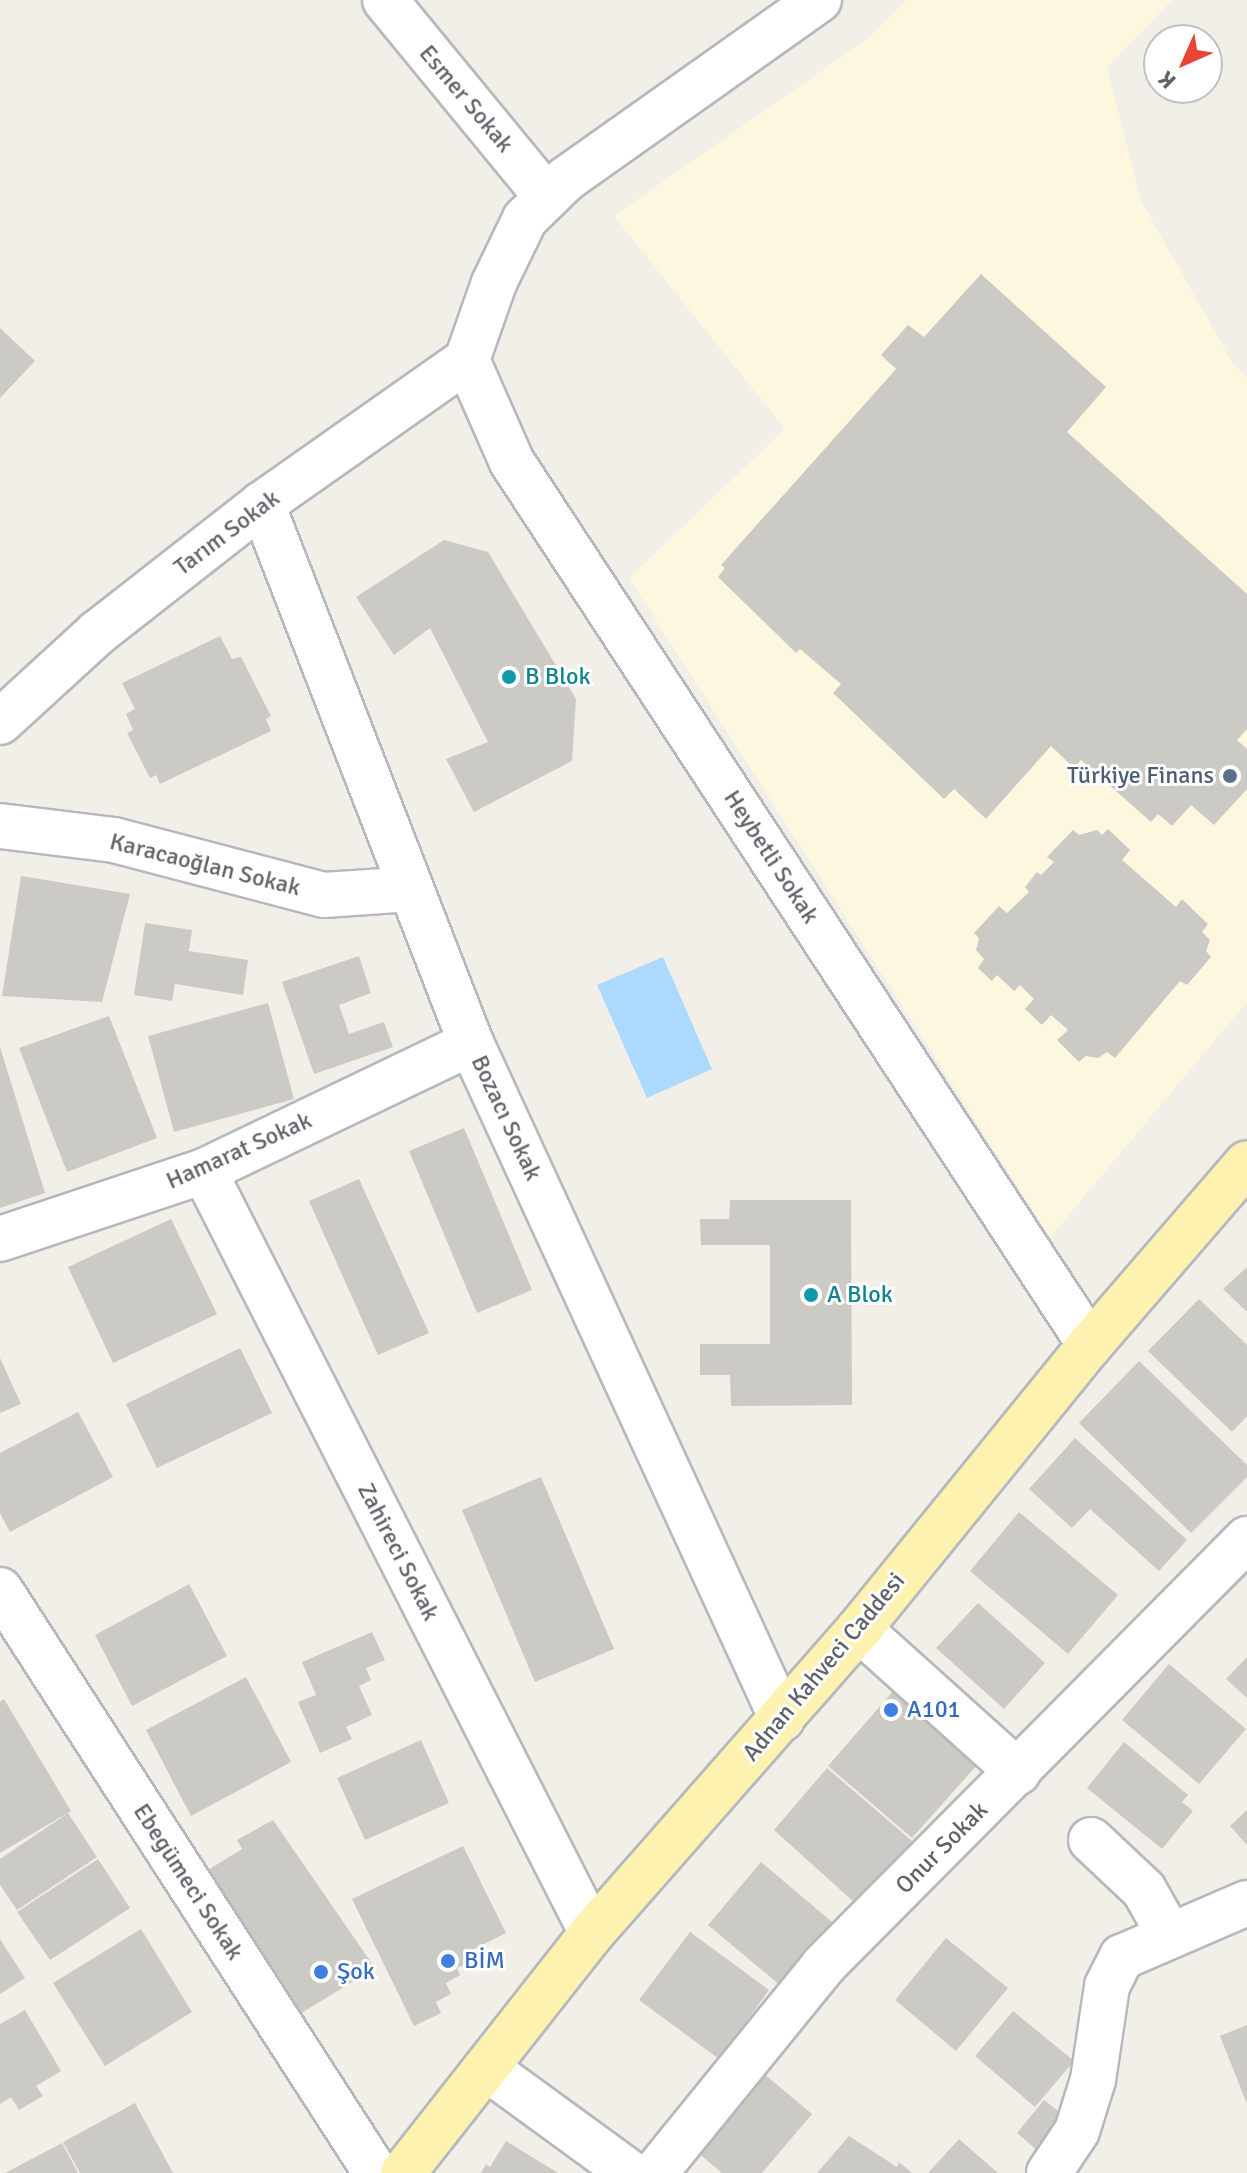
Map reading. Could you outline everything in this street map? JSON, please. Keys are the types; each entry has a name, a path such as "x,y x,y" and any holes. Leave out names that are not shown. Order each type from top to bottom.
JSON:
{"main road":[{"name":"Adnan Kahveci Caddesi","path":"403,2173 592,1933 859,1629 1090,1345 1247,1163"}],"street":[{"name":"Esmer Sokak","path":"385,0 547,197"},
{"path":"467,360 494,283 525,219 566,179 819,0"},
{"name":"Tarım Sokak","path":"0,722 97,633 262,504 467,360"},
{"name":"Heybetli Sokak","path":"467,360 512,462 1090,1345"},
{"name":"Bozacı Sokak","path":"262,504 471,1043 782,1719"},
{"name":"Karacaoğlan Sokak","path":"0,826 114,840 324,895 411,889"},
{"name":"Hamarat Sokak","path":"0,1239 204,1171 471,1043"},
{"name":"Zahireci Sokak","path":"204,1171 592,1933"},
{"name":"Onur Sokak","path":"655,2171 823,1966 1242,1554"},
{"name":"Ebegümeci Sokak","path":"0,1590 376,2173"},
{"path":"859,1629 1018,1772"},
{"path":"1091,1840 1144,1890 1170,1936"},
{"path":"1049,2173 1077,2131 1089,2093 1107,1986 1122,1957 1247,1903"},
{"path":"486,2068 655,2171"}],"shaded area":[{"path":"906,0 1172,0 1149,24 1143,24 1143,30 1107,68 1141,201 1231,360 1247,378 1247,1002 1050,1237 629,578 785,429 614,216 870,37"}],"water":[{"path":"663,957 712,1069 647,1098 597,985"}],"building":[{"path":"981,274 1106,387 1067,432 1247,594 1247,729 1237,740 1247,749 1247,789 1214,825 1191,805 1172,826 1158,814 1151,822 1081,760 1074,768 1051,746 986,819 954,789 944,799 833,693 841,684 800,649 796,653 718,577 725,568 721,565 896,369 881,355 908,325 924,337"},
{"path":"0,328 35,361 0,398"},
{"name":"B Blok","path":"444,540 488,552 576,699 572,761 474,812 446,759 488,742 430,628 394,655 356,597"},
{"path":"220,636 232,659 241,657 271,716 266,719 271,731 160,784 156,775 150,778 127,733 133,730 126,714 135,709 122,683"},
{"path":"1108,829 1130,850 1122,860 1176,907 1182,899 1208,924 1202,932 1210,940 1206,951 1211,957 1187,985 1180,981 1115,1058 1107,1052 1098,1058 1086,1056 1079,1062 1057,1040 1068,1030 1051,1015 1042,1025 1025,1009 1034,999 1020,985 1014,991 997,975 992,981 978,968 984,959 976,950 979,938 974,933 999,906 1007,913 1029,892 1025,887 1037,872 1041,875 1054,862 1047,857 1073,830 1079,835 1097,830 1102,835"},
{"path":"21,876 130,894 102,1002 2,996"},
{"path":"145,923 192,930 189,951 248,960 243,995 175,984 172,1001 134,995"},
{"path":"359,956 371,993 339,1005 349,1034 384,1022 393,1047 314,1074 282,982"},
{"path":"268,1003 294,1099 174,1132 148,1036"},
{"path":"109,1016 157,1138 67,1172 19,1048"},
{"path":"0,1047 45,1193 0,1208"},
{"path":"464,1128 532,1290 477,1313 409,1151"},
{"path":"359,1179 429,1333 378,1355 309,1201"},
{"name":"A Blok","path":"730,1200 851,1200 852,1405 731,1406 730,1375 700,1375 700,1344 770,1344 770,1245 701,1245 700,1219 729,1219"},
{"path":"171,1219 217,1314 113,1363 68,1267"},
{"path":"1247,1267 1247,1312 1223,1289"},
{"path":"1199,1299 1247,1345 1247,1416 1232,1432 1148,1351"},
{"path":"240,1348 272,1413 157,1468 126,1404"},
{"path":"0,1358 21,1404 0,1413"},
{"path":"1139,1361 1247,1465 1247,1477 1191,1533 1079,1423"},
{"path":"78,1412 113,1477 10,1532 0,1513 0,1453"},
{"path":"1075,1438 1187,1540 1159,1571 1090,1509 1072,1528 1029,1489"},
{"path":"541,1477 614,1649 535,1682 462,1510"},
{"path":"1019,1512 1118,1595 1068,1654 970,1571"},
{"path":"189,1584 227,1656 132,1706 95,1635"},
{"path":"978,1603 1045,1663 1004,1709 936,1648"},
{"path":"372,1632 385,1660 366,1668 371,1680 359,1686 372,1715 346,1727 352,1739 320,1753 298,1702 316,1695 302,1662"},
{"path":"1247,1657 1247,1698 1226,1679"},
{"path":"1169,1664 1246,1729 1199,1784 1122,1720"},
{"path":"246,1677 291,1762 191,1816 146,1730"},
{"path":"894,1690 978,1764 912,1838 828,1766"},
{"path":"4,1699 71,1811 0,1853 0,1702"},
{"path":"421,1740 449,1803 365,1840 337,1778"},
{"path":"1124,1742 1188,1795 1182,1802 1193,1811 1162,1849 1087,1788"},
{"path":"827,1768 912,1841 855,1903 774,1830"},
{"path":"1247,1810 1247,1845 1230,1826"},
{"path":"68,1813 97,1857 17,1910 0,1885 0,1859"},
{"path":"273,1820 375,1968 295,2017 200,1875 242,1849 237,1840"},
{"path":"463,1846 506,1933 472,1950 476,1959 457,1968 460,1975 446,1983 451,1994 436,2002 441,2013 414,2026 352,1899"},
{"path":"98,1859 130,1908 50,1960 17,1912"},
{"path":"761,1862 838,1927 786,1990 708,1925"},
{"path":"141,1929 192,2012 105,2066 53,1983"},
{"path":"690,1932 769,1990 719,2059 639,2000"},
{"path":"946,1938 1008,1988 956,2051 895,2000"},
{"path":"0,1939 25,1978 0,1994"},
{"path":"25,2010 61,2071 36,2086 43,2096 19,2110 11,2097 0,2104 0,2024"},
{"path":"1013,2011 1074,2061 1035,2107 975,2056"},
{"path":"1247,2025 1247,2104 1220,2036"},
{"path":"763,2073 812,2114 762,2173 722,2173 696,2151"},
{"path":"1044,2100 1066,2117 1038,2151 1017,2133"},
{"path":"135,2103 173,2173 80,2173 63,2142"},
{"path":"849,2136 897,2167 899,2162 912,2173 817,2173"},
{"path":"959,2139 998,2173 928,2173"},
{"path":"506,2141 558,2173 481,2173 486,2164 490,2167"},
{"path":"62,2143 78,2173 5,2173"}],"place":[{"name":"B Blok","path":"509,677"},
{"name":"Türkiye Finans","path":"1230,776"},
{"name":"A Blok","path":"811,1295"},
{"name":"A101","path":"891,1710"},
{"name":"BİM","path":"448,1961"},
{"name":"Şok","path":"321,1972"}]}
